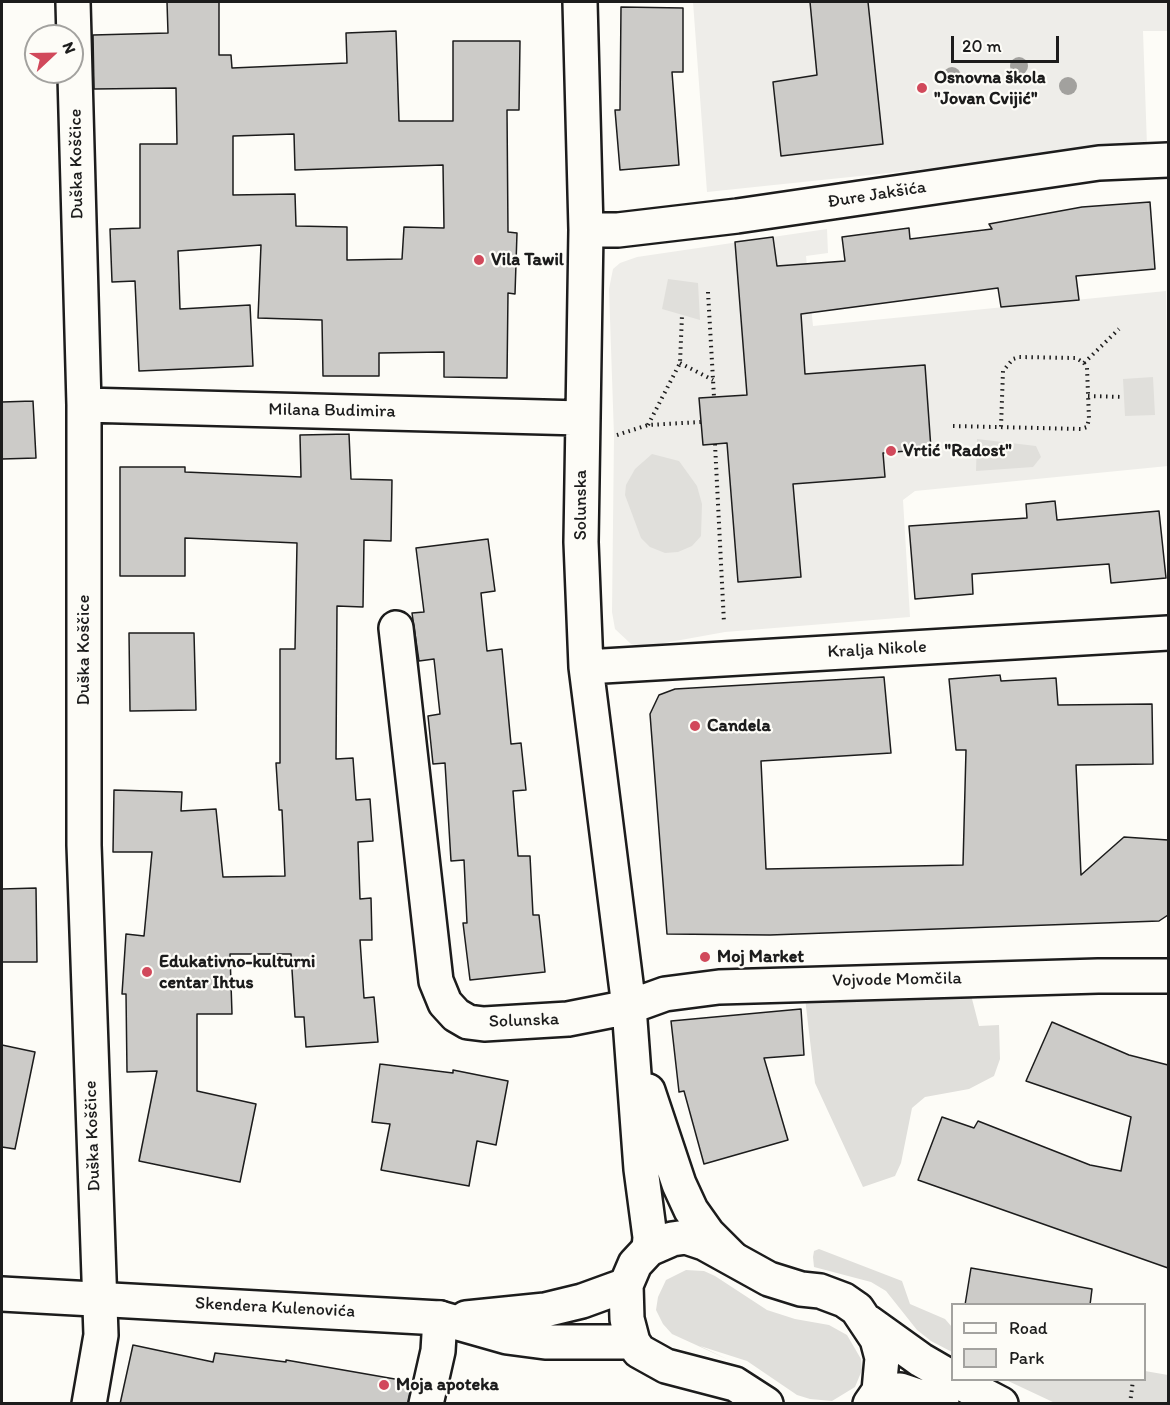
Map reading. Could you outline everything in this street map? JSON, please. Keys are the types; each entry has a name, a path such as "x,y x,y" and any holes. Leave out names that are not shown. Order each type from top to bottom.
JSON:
{"street":[{"name":"Duška Koščice","path":"73,2 84,405 84,845 98,1298"},
{"name":"Solunska","path":"580,2 586,230 581,418 581,542 586,667 629,1007 649,1249"},
{"name":"Đure Jakšića","path":"586,230 618,230 737,216 1099,163 1168,160"},
{"name":"Milana Budimira","path":"84,405 581,418"},
{"name":"Solunska","path":"396,628 433,958 439,993 445,1003 456,1015 468,1022 484,1024 568,1019 629,1007"},
{"name":"Kralja Nikole","path":"586,667 1168,633"},
{"name":"Vojvode Momčila","path":"629,1007 665,994 718,987 1074,976 1168,976"},
{"name":"Solunska","path":"631,1040 683,1193 708,1234 734,1260"},
{"path":"766,1404 735,1384 666,1366 639,1351 633,1342 627,1319 626,1284 635,1264 649,1249 672,1239 686,1237 704,1243 769,1279 844,1300 857,1309 868,1322 921,1360 951,1377"},
{"name":"Skendera Kulenovića","path":"2,1294 446,1319 545,1310 582,1301 626,1284"},
{"path":"89,1404 101,1335 98,1298"},
{"name":"Skendera Kulenovića","path":"446,1319 507,1337 545,1342 633,1342"},
{"path":"426,1404 446,1319"},
{"path":"868,1322 882,1358 878,1399 900,1390 942,1404"},
{"path":"958,1381 1001,1404"}],"path":[{"path":"708,292 714,397"},
{"path":"648,424 680,363 682,315"},
{"path":"1084,363 1119,329"},
{"path":"953,426 1081,429 1087,427 1089,419 1087,368 1084,363 1076,358 1019,357 1013,359 1003,371 1001,427"},
{"path":"680,363 713,380"},
{"path":"1088,396 1124,397"},
{"path":"614,436 648,424 701,422"},
{"path":"715,444 724,632"},
{"path":"1130,1404 1133,1381"}],"shaded area":[{"name":"Osnovna škola \"Jovan Cvijić\"","path":"693,2 1168,2 1168,31 1143,31 1147,146 707,192"},
{"name":"Vrtić \"Radost\"","path":"827,229 828,253 806,256 813,326 1166,291 1168,466 915,491 903,500 910,617 725,632 642,647 631,644 615,629 612,612 614,436 609,289 613,269 620,263 637,257"}],"green space":[{"path":"668,279 698,283 700,320 662,309"},
{"path":"1153,377 1155,415 1125,416 1123,379"},
{"path":"977,439 1036,446 1041,457 1033,467 976,471"},
{"path":"652,454 679,461 697,486 702,504 701,536 692,546 678,552 665,553 650,547 641,538 625,495 626,485 635,469"},
{"path":"971,995 979,1026 999,1025 1000,1059 994,1076 969,1089 925,1097 912,1108 901,1163 895,1176 863,1187 815,1083 805,998"},
{"path":"819,1249 902,1281 910,1304 945,1319 951,1326 951,1351 931,1341 917,1330 886,1291 871,1282 814,1267 814,1251"},
{"path":"686,1270 704,1271 715,1276 767,1310 795,1319 829,1325 847,1335 861,1359 862,1370 855,1387 832,1401 810,1399 797,1395 747,1361 700,1346 729,1360 672,1334 663,1324 656,1310 658,1297 666,1280"},
{"path":"1146,1371 1168,1375 1168,1403 1055,1403 1008,1381 1146,1381"}],"building":[{"path":"167,2 219,2 219,55 231,55 232,68 347,63 346,33 396,31 399,121 453,121 453,41 520,41 519,110 507,110 508,232 517,233 515,294 508,293 507,378 444,377 444,352 379,353 379,376 323,376 322,320 258,318 261,245 178,251 180,309 250,305 253,366 139,371 135,281 112,282 110,229 140,228 140,144 177,144 176,88 94,89 93,35 168,33","holes":["294,134 295,170 443,165 444,228 404,227 402,259 347,260 347,227 296,226 295,194 233,195 233,136"]},
{"path":"810,2 868,2 883,144 781,156 773,82 817,75"},
{"path":"621,7 683,8 683,72 672,72 679,165 620,170 615,110 620,110"},
{"path":"1150,202 1155,269 1076,276 1079,300 1001,307 998,288 801,314 805,374 925,365 931,449 883,453 885,477 793,484 801,577 738,582 727,443 703,445 699,398 747,395 735,242 773,237 777,266 845,261 842,237 909,228 910,239 992,229 989,224 1082,207"},
{"path":"33,401 36,458 2,459 2,402"},
{"path":"349,434 351,479 392,480 391,541 364,540 363,607 337,606 336,759 353,758 356,800 370,799 373,841 358,842 360,899 371,898 372,940 360,940 364,998 374,997 378,1042 306,1047 304,1017 295,1017 291,954 230,954 232,1014 197,1014 197,1091 256,1104 240,1182 139,1161 157,1071 127,1072 126,994 122,994 126,934 144,936 152,852 113,852 114,790 182,792 181,811 216,809 223,877 285,876 282,810 279,810 276,763 280,763 280,649 295,649 297,543 185,538 185,576 120,576 120,467 185,467 185,472 301,477 300,435"},
{"path":"1055,501 1057,520 1159,511 1166,578 1111,583 1109,564 972,574 973,594 915,599 909,526 1027,518 1026,504"},
{"path":"488,539 495,591 481,593 487,651 502,649 511,744 521,743 526,790 513,791 518,856 530,856 533,915 539,915 545,972 470,980 463,923 467,923 464,860 451,861 445,763 433,764 428,716 440,714 434,659 419,661 412,613 424,612 416,548"},
{"path":"129,633 194,633 196,710 130,711"},
{"path":"1000,675 1001,681 1056,678 1058,705 1152,704 1153,764 1076,765 1081,875 1124,837 1168,840 1168,915 1159,921 770,935 667,934 650,714 659,695 675,689 884,677 891,753 761,761 766,869 963,865 966,750 956,750 949,679"},
{"path":"36,888 37,962 2,962 2,889"},
{"path":"801,1009 804,1055 764,1058 788,1140 704,1164 684,1091 679,1092 671,1021"},
{"path":"1052,1022 1129,1055 1168,1065 1168,1268 918,1180 942,1117 974,1128 978,1121 1090,1165 1121,1171 1131,1117 1026,1081"},
{"path":"2,1045 35,1052 15,1149 2,1147"},
{"path":"380,1064 453,1073 453,1070 508,1081 496,1145 477,1141 469,1186 381,1170 390,1124 372,1122"},
{"path":"971,1268 1092,1289 1090,1303 965,1303"},
{"path":"133,1345 213,1362 215,1353 286,1362 286,1360 412,1382 408,1404 120,1404"}],"place":[{"name":"Osnovna škola \"Jovan Cvijić\"","path":"922,88"},
{"name":"Vila Tawil","path":"479,260"},
{"name":"Vrtić \"Radost\"","path":"891,451"},
{"name":"Candela","path":"695,726"},
{"name":"Moj Market","path":"705,957"},
{"name":"Edukativno-kulturni centar Ihtus","path":"147,972"},
{"name":"Moja apoteka","path":"384,1385"}]}
